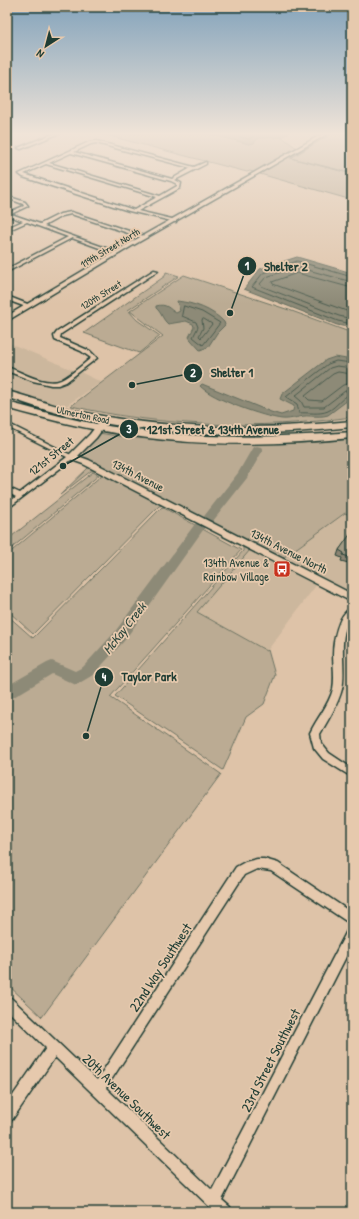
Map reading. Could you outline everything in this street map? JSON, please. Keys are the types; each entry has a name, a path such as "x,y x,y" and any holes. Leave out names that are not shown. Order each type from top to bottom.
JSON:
{"main road":[{"name":"Ulmerton Road","path":"7,394 43,406 105,420 170,428 213,431 275,431 352,424"},
{"name":"Ulmerton Road","path":"7,405 99,429 161,437 231,441 292,440 352,435"}],"street":[{"path":"68,190 135,211 174,221"},
{"path":"136,190 160,197"},
{"path":"135,211 173,190"},
{"name":"119th Street North","path":"7,319 145,237 228,190"},
{"path":"7,197 24,203 26,206 8,214"},
{"path":"40,226 68,213 145,237"},
{"path":"8,214 118,253"},
{"path":"7,230 26,221"},
{"path":"7,271 72,237"},
{"name":"120th Street","path":"7,370 35,380 59,384 92,362 94,358 93,355 88,352 57,339 59,333 156,271"},
{"path":"7,298 28,306"},
{"name":"121st Street","path":"7,506 72,457 99,429 105,420"},
{"name":"134th Avenue","path":"7,425 72,457 86,462 214,528"},
{"path":"7,489 20,496"},
{"name":"134th Avenue North","path":"214,528 352,598"},
{"path":"347,770 326,756 317,745 315,733 328,712 337,690 339,676 338,643 345,620 352,611"},
{"name":"22nd Way Southwest","path":"98,1089 240,871 251,864 262,864 274,867 352,920"},
{"name":"23rd Street Southwest","path":"214,1201 352,933"},
{"name":"20th Avenue Southwest","path":"7,1002 225,1212"},
{"path":"7,1115 54,1048"}],"shaded area":[{"path":"316,190 352,190 352,200"},
{"path":"166,272 179,276 128,310 137,320 160,336 139,353 84,333 165,276"},
{"path":"184,275 352,333 352,417 281,424 211,424 140,418 71,406 163,336 130,311"},
{"path":"7,342 75,371 58,382 37,378 7,367"},
{"path":"7,372 33,381 58,386 80,372 101,382 63,408 7,392"},
{"path":"99,433 159,440 232,444 304,443 352,439 352,450 346,453 347,457 352,459 352,516 345,513 283,558 77,455"},
{"path":"89,467 100,473 91,471 60,495"},
{"path":"93,472 99,475 7,552 7,540"},
{"path":"101,473 163,505 159,506 33,634 7,610 7,555 101,476"},
{"path":"163,505 164,505 205,527"},
{"path":"162,507 241,550 110,697 221,774 42,1017 7,984 7,615 33,638"},
{"path":"346,513 352,516 352,594 254,545 255,544 283,558"},
{"path":"205,527 250,550 197,612 267,651 268,650 275,675 264,704 246,717 223,770 115,696 243,551 243,547"},
{"path":"250,550 317,584 267,651 197,612"}],"water":[{"path":"297,257 352,273 352,328 337,325 244,289 260,269"},
{"path":"177,301 202,307 219,317 224,322 225,325 217,333 208,347 200,350 189,337 194,327 193,324 186,321 168,324 156,308 156,306 163,305 176,313 180,311"},
{"path":"335,357 352,360 352,397 326,416 307,416 286,419 274,418 226,402 200,386 202,384 281,415 293,411 294,406 280,399 282,394 326,360"}],"building":[{"path":"351,533 352,558 343,555 344,553 339,550"}],"waterway":[{"name":"McKay Creek","path":"209,518 243,475 257,450"},
{"name":"McKay Creek","path":"7,694 52,667 76,679 88,671 119,637 199,527"}],"place":[{"name":"Shelter 2","path":"230,313"},
{"name":"Shelter 1","path":"132,385"},
{"name":"121st Street & 134th Avenue","path":"63,466"},
{"name":"134th Avenue & Rainbow Village","path":"282,569"},
{"name":"Taylor Park","path":"86,736"}]}
